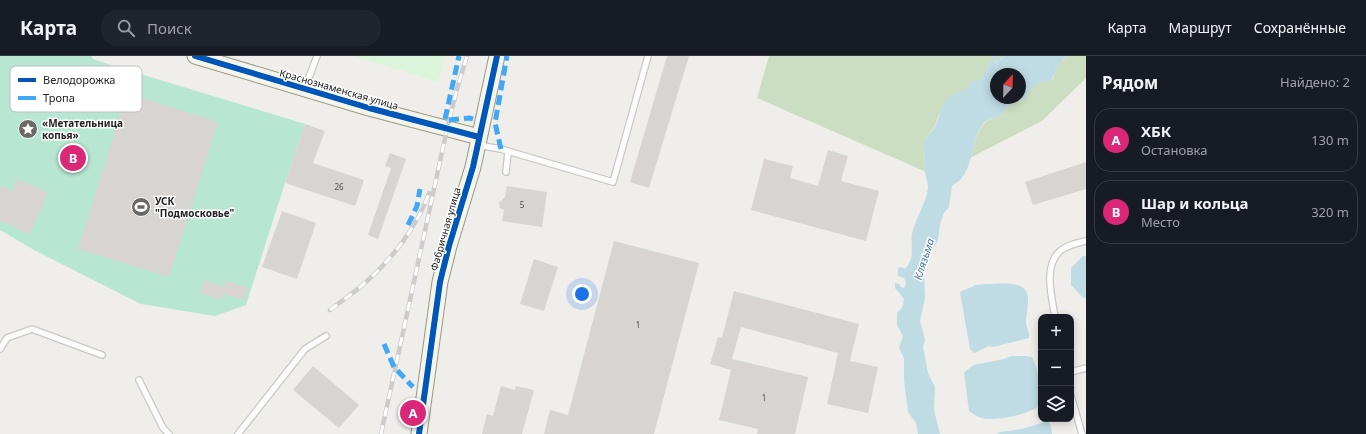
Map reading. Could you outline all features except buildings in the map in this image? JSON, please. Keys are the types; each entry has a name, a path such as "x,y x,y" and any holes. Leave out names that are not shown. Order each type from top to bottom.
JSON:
{"street":[{"name":"Краснознаменская улица","path":"195,56 479,141"},
{"name":"Фабричная улица","path":"419,434 440,282 448,246 465,193 479,141 497,56"}],"lane":[{"path":"304,89 317,56"},
{"path":"479,141 508,152 613,182 648,56"},
{"path":"506,172 508,152"},
{"path":"1054,314 1050,288 1051,264 1060,251 1072,244 1086,241"},
{"path":"0,349 7,338 32,329 102,355"},
{"path":"238,434 305,349 326,336"},
{"path":"1074,371 1086,368"},
{"path":"139,380 163,428 168,434"},
{"path":"1074,406 1082,434"}],"green space":[{"path":"0,56 91,56 93,59 114,66 10,66 10,112 142,112 142,75 305,124 246,305 215,316 141,304 34,250 0,230"},
{"path":"353,56 445,56 438,82"},
{"path":"769,56 1004,56 996,63 992,60 981,81 972,81 968,89 964,92 952,96 939,114 935,126 926,138 923,146 924,171 757,98"},
{"path":"1068,56 1086,56 1086,78 1042,121 970,158 982,126 989,120 1001,115 1006,110 1008,105 1026,104 1026,96 1036,84 1041,81 1053,79 1059,63"}],"water":[{"name":"Клязьма","path":"1004,56 1068,56 1060,62 1054,76 1049,82 1041,81 1032,88 1026,96 1026,68 990,68 990,104 1011,104 1008,105 1002,114 986,121 979,130 971,159 965,173 960,180 952,186 949,207 944,213 940,224 938,240 928,260 924,273 925,298 920,321 925,340 923,347 928,373 935,387 934,410 940,434 918,434 916,423 908,412 904,380 904,358 899,348 903,336 897,325 897,313 902,308 904,299 895,288 895,283 904,288 906,283 904,278 898,276 898,268 901,267 905,269 912,256 912,234 915,222 927,194 928,186 924,171 923,147 925,140 936,125 945,102 951,96 965,90 972,81 981,80 992,60 997,63"},
{"path":"1083,256 1086,256 1086,298 1083,298 1071,285 1071,268"},
{"path":"1006,283 1018,285 1027,292 1028,301 1026,322 1029,338 993,347 989,346 974,353 970,349 960,292 976,285"},
{"path":"1011,356 1032,357 1038,377 1038,407 1015,416 984,419 969,411 964,372 974,365 1004,359"},
{"path":"1049,422 1052,434 996,434 1000,432 1022,429"}],"waterway":[{"path":"993,56 1003,64"}],"railway":[{"path":"381,434 447,129 467,56"},
{"path":"330,310 366,282 394,253 411,230 429,193"}],"marked path":[{"path":"445,119 459,56"},
{"path":"501,149 495,123 507,56"},
{"path":"449,120 473,119"},
{"path":"408,225 417,206 420,189"},
{"path":"384,344 394,367 413,387"}],"cycle path":[{"path":"195,56 369,108 479,137"},
{"path":"419,434 440,282 449,246 473,167 497,56"}],"place":[{"name":"«Метательница копья»","path":"28,129"},
{"name":"Шар и кольца","path":"73,158"},
{"name":"УСК \"Подмосковье\"","path":"141,207"},
{"name":"ХБК","path":"413,413"}]}
